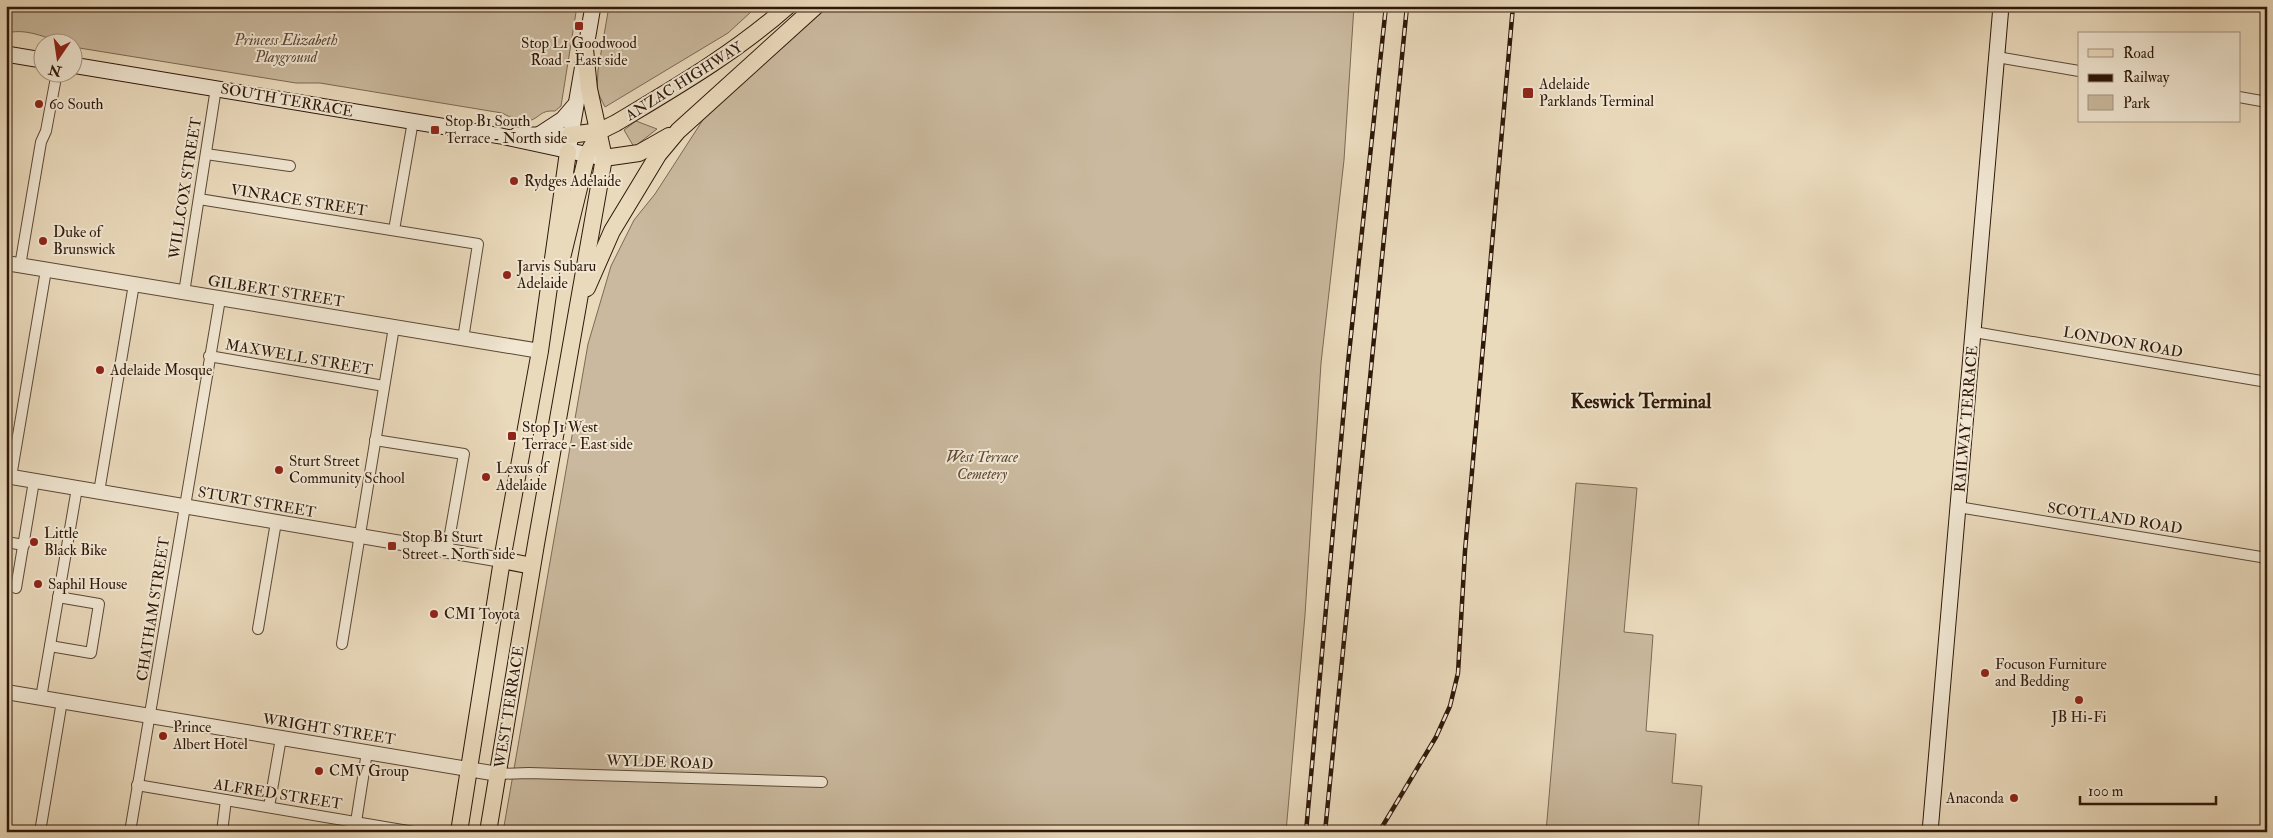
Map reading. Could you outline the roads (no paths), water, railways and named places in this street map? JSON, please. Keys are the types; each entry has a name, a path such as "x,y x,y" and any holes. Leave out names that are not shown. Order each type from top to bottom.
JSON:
{"main road":[{"path":"568,152 593,6"},
{"name":"ANZAC HIGHWAY","path":"570,135 600,131 616,123 724,58 788,6"},
{"name":"ANZAC HIGHWAY","path":"678,131 816,6"},
{"name":"RAILWAY TERRACE","path":"1930,832 2001,6"},
{"path":"585,50 589,89 600,131"},
{"path":"6,54 32,58"},
{"name":"SOUTH TERRACE","path":"82,66 501,136 568,152 604,158"},
{"path":"540,134 563,120 576,105"},
{"name":"WEST TERRACE","path":"540,352 586,155 600,131"},
{"name":"WEST TERRACE","path":"488,832 575,316 604,158 600,131"},
{"path":"604,158 639,152 678,131"},
{"name":"WEST TERRACE","path":"575,316 625,206 654,160 678,131"},
{"name":"SOUTH TERRACE","path":"501,136 570,135"},
{"name":"WEST TERRACE","path":"459,832 502,560 540,352 568,152"},
{"path":"502,560 532,566"}],"street":[{"path":"1996,57 2078,71"},
{"path":"20,266 41,142 46,131 54,82"},
{"name":"WILLCOX STREET","path":"184,293 216,88"},
{"path":"2240,98 2267,102"},
{"path":"394,230 413,122"},
{"path":"206,154 290,166"},
{"name":"VINRACE STREET","path":"199,199 478,244 463,339"},
{"name":"GILBERT STREET","path":"6,263 540,352"},
{"path":"9,476 46,270"},
{"path":"99,492 134,284"},
{"name":"CHATHAM STREET","path":"130,832 220,299"},
{"path":"342,644 394,327"},
{"name":"LONDON ROAD","path":"1974,332 2267,382"},
{"name":"MAXWELL STREET","path":"209,356 384,386"},
{"path":"375,440 464,454 447,551"},
{"name":"STURT STREET","path":"9,476 502,560"},
{"path":"16,588 34,481"},
{"path":"41,698 77,488"},
{"name":"SCOTLAND ROAD","path":"1958,507 2267,558"},
{"path":"258,629 276,522"},
{"path":"6,542 24,544"},
{"path":"50,646 91,653 99,604 58,597"},
{"name":"WRIGHT STREET","path":"6,692 498,774"},
{"path":"40,832 62,701"},
{"path":"269,808 282,738"},
{"path":"356,822 367,752"},
{"name":"WYLDE ROAD","path":"498,774 530,773 822,782"},
{"name":"ALFRED STREET","path":"137,786 414,832"},
{"path":"222,832 226,800"}],"railway":[{"path":"1306,832 1348,363 1386,6"},
{"path":"1325,832 1407,6"},
{"path":"1379,832 1436,737 1450,706 1458,673 1465,551 1513,6"}],"place":[{"name":"Stop L1 Goodwood Road - East side","path":"579,26"},
{"name":"Adelaide Parklands Terminal","path":"1528,93"},
{"name":"60 South","path":"39,104"},
{"name":"Stop B1 South Terrace - North side","path":"435,130"},
{"name":"Rydges Adelaide","path":"514,181"},
{"name":"Duke of Brunswick","path":"43,241"},
{"name":"Jarvis Subaru Adelaide","path":"507,275"},
{"name":"Adelaide Mosque","path":"100,370"},
{"name":"Stop J1 West Terrace - East side","path":"512,436"},
{"name":"Sturt Street Community School","path":"279,470"},
{"name":"Lexus of Adelaide","path":"486,477"},
{"name":"Little Black Bike","path":"34,542"},
{"name":"Stop B1 Sturt Street - North side","path":"392,546"},
{"name":"Saphil House","path":"38,584"},
{"name":"CMI Toyota","path":"434,614"},
{"name":"Focuson Furniture and Bedding","path":"1985,673"},
{"name":"JB Hi-Fi","path":"2079,700"},
{"name":"Prince Albert Hotel","path":"163,736"},
{"name":"CMV Group","path":"319,771"},
{"name":"Anaconda","path":"2014,798"}],"district":[{"name":"Keswick Terminal","path":"1641,401"}],"park label":[{"name":"Princess Elizabeth Playground","path":"286,48"},
{"name":"West Terrace Cemetery","path":"982,466"}]}
